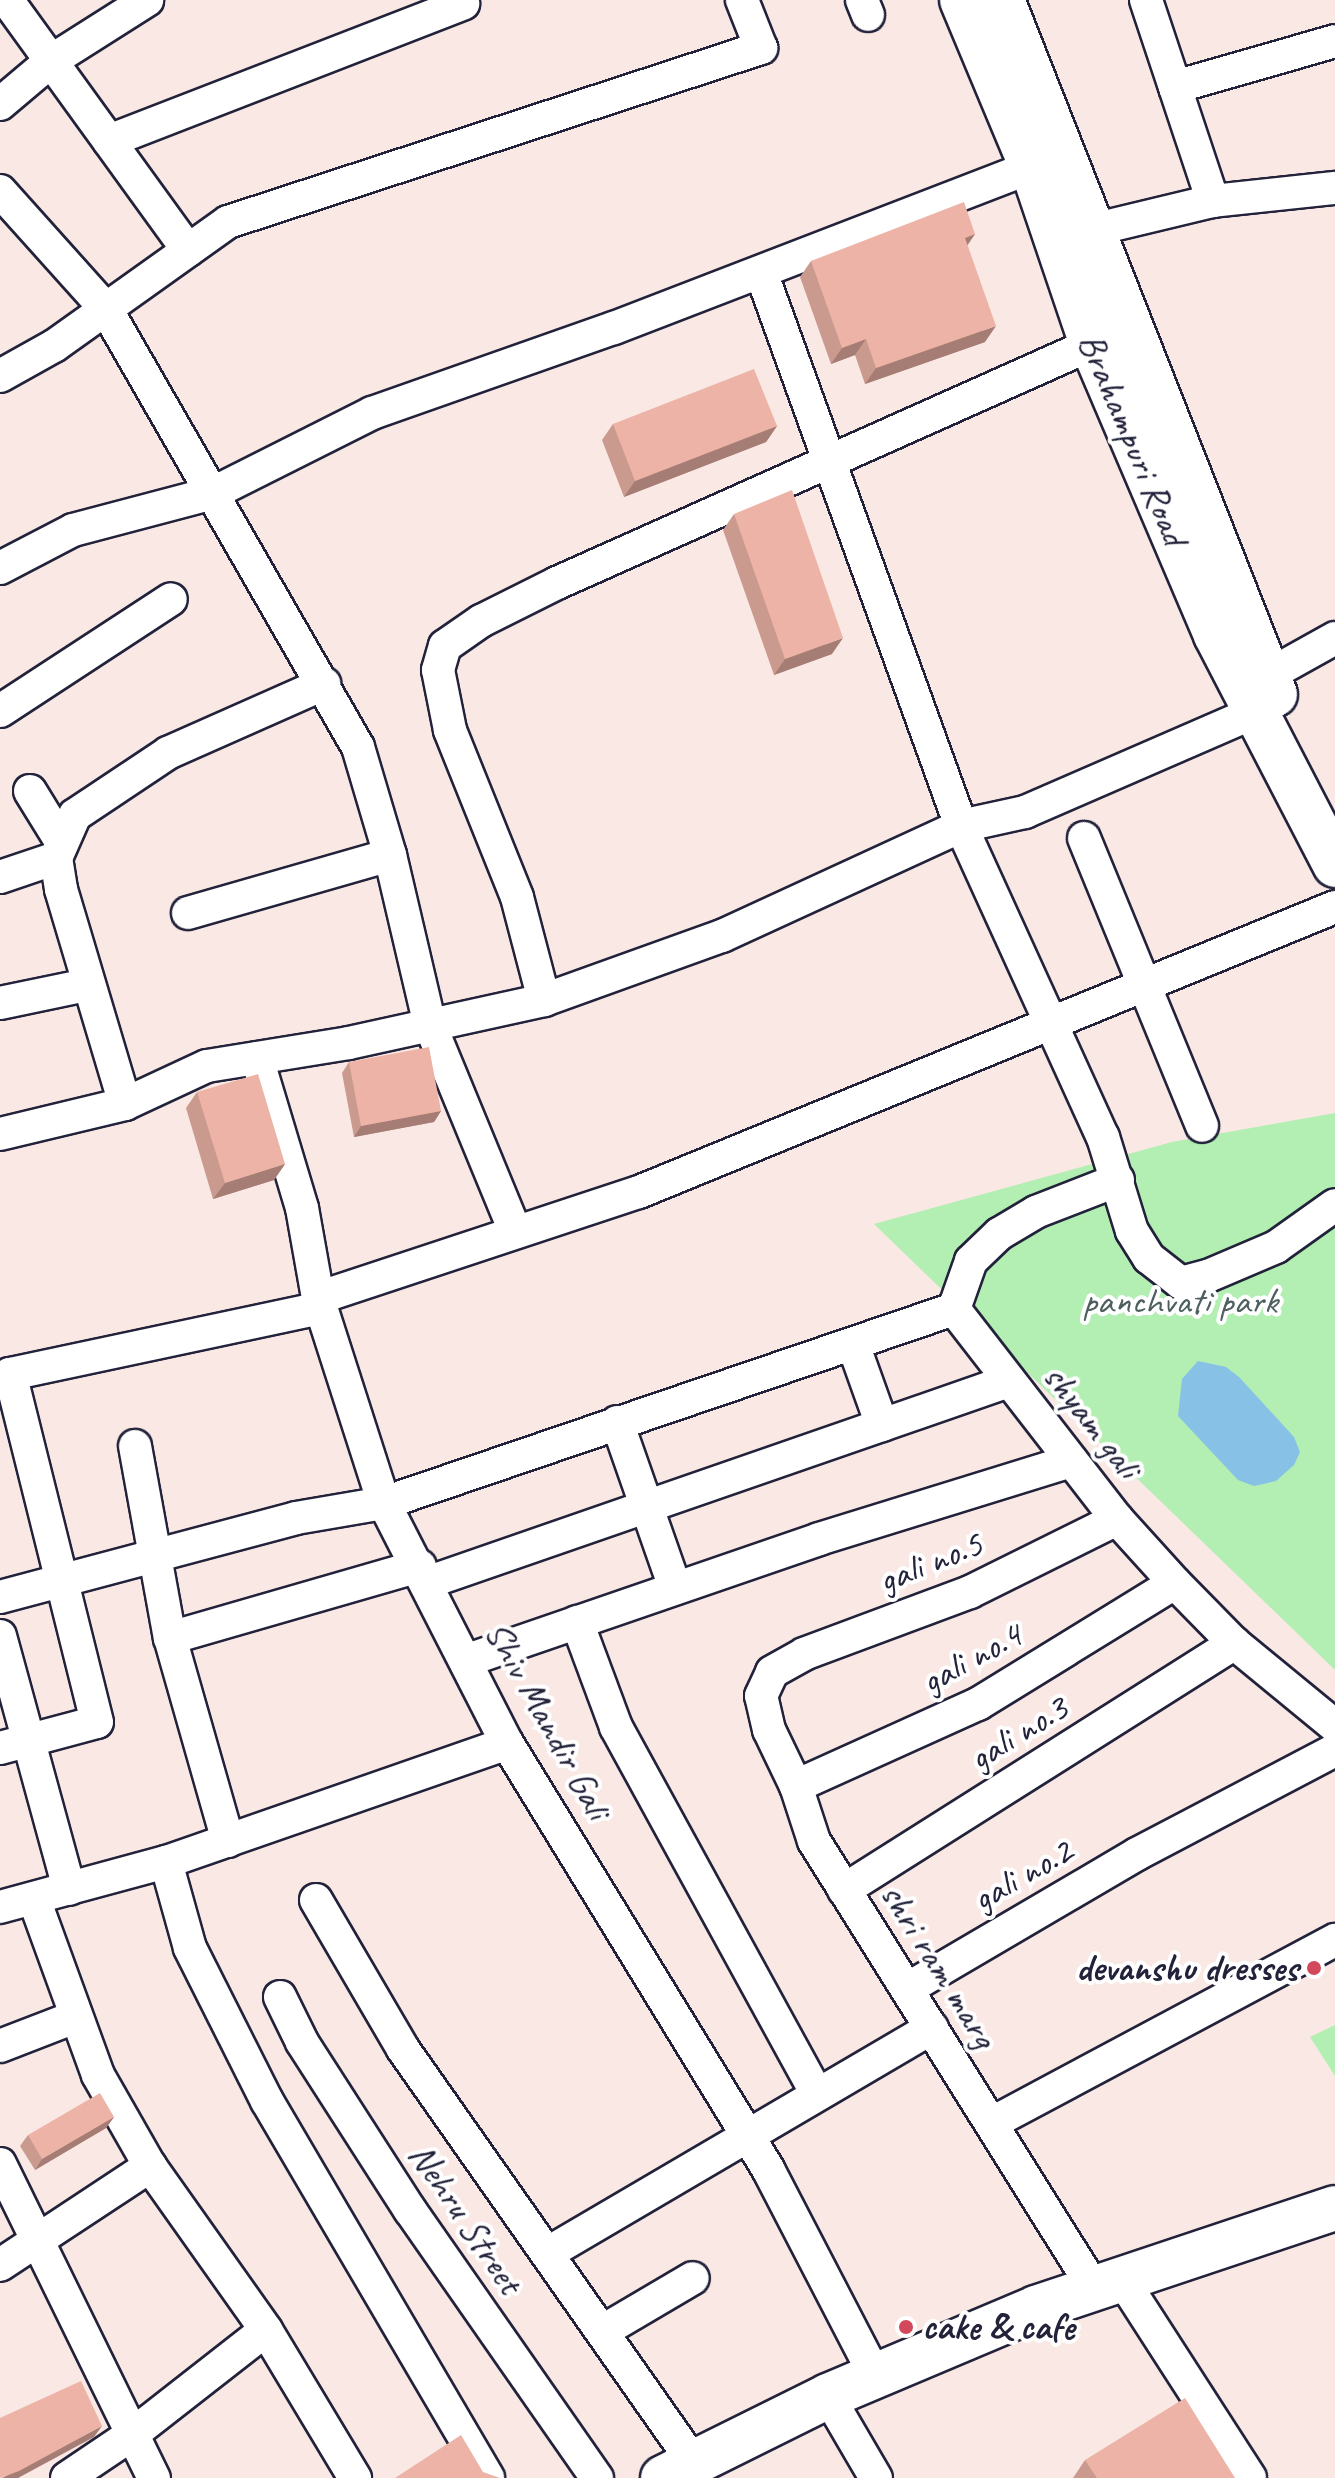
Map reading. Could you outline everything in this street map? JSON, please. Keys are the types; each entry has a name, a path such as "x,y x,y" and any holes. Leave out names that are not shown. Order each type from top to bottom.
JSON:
{"street":[{"path":"7,0 188,250"},
{"path":"0,376 106,309 228,222 761,48 742,0"},
{"name":"Brahampuri Road","path":"962,0 1032,167 1092,344 1260,694 1335,865"},
{"name":"Brahampuri Road","path":"1002,0 1092,230 1260,694 1335,823"},
{"path":"1146,0 1213,201"},
{"path":"0,104 51,61 133,3"},
{"path":"109,141 463,4"},
{"path":"1175,87 1335,41"},
{"path":"0,568 73,530 213,493 372,413 761,272 1032,167"},
{"path":"1092,230 1213,201 1335,188"},
{"path":"0,191 106,309 358,747 390,855 430,1025 515,1231"},
{"path":"761,272 831,457 961,826 1053,1026 1118,1180 1132,1231 1149,1258 1181,1283 1276,1247 1335,1205"},
{"path":"544,1000 517,897 450,730 438,670 445,646 481,621 557,583 831,457 1092,344"},
{"path":"0,711 171,599"},
{"path":"0,1134 125,1104 207,1066 430,1025 544,1000 722,936 961,826 1025,812 1260,694 1335,638"},
{"path":"0,877 59,850 75,815 168,753 324,684"},
{"path":"30,791 59,850 87,985 125,1104"},
{"path":"1084,838 1202,1126"},
{"path":"188,913 390,855"},
{"path":"14,1744 97,1722 10,1374 320,1303 515,1231 639,1192 787,1127 1053,1026 1335,907"},
{"path":"0,1003 87,985"},
{"name":"Shiv Mandir Gali","path":"257,1058 302,1208 320,1303 384,1503 424,1574 507,1743 747,2133 875,2375"},
{"path":"0,1597 296,1518 384,1503 954,1309 971,1261 999,1234 1036,1212 1118,1180"},
{"name":"shyam gali","path":"954,1309 1117,1519 1175,1583 1234,1643 1335,1726"},
{"path":"853,1344 882,1425"},
{"path":"170,1638 424,1574 647,1507 1009,1381"},
{"path":"617,1422 675,1588"},
{"path":"135,1446 170,1638 228,1841"},
{"path":"468,1660 675,1588 1071,1461"},
{"name":"gali no.5","path":"772,1672 804,1654 970,1592 1117,1519"},
{"name":"gali no.4","path":"796,1786 978,1704 1175,1583"},
{"path":"577,1622 616,1727 817,2094"},
{"path":"0,1636 14,1744 69,1889"},
{"name":"gali no.3","path":"844,1890 1234,1643"},
{"name":"shri ram marg","path":"772,1672 761,1696 769,1730 796,1786 814,1841 992,2123 1250,2478"},
{"path":"0,1907 166,1862 507,1743"},
{"name":"gali no.2","path":"907,1989 1137,1854 1335,1750"},
{"path":"166,1862 190,1948 267,2101 488,2478"},
{"path":"34,1899 98,2075 150,2166 266,2330 355,2478"},
{"path":"316,1900 403,2049 603,2331 679,2470 875,2375 1106,2281 1335,2208"},
{"path":"992,2123 1335,1940"},
{"name":"Nehru Street","path":"280,1997 302,2042 410,2210 597,2478"},
{"path":"0,2046 75,2017"},
{"path":"548,2253 747,2133 932,2028"},
{"path":"0,2164 36,2243 154,2478"},
{"path":"0,2265 150,2166"},
{"path":"603,2331 693,2278"},
{"path":"67,2478 134,2433 266,2330"},
{"path":"828,2396 876,2478"}],"green space":[{"name":"panchvati park","path":"1335,1113 1335,1670 874,1224 1172,1142"},
{"path":"1335,2025 1335,2076 1310,2037"}],"water":[{"path":"1198,1361 1226,1367 1239,1377 1294,1437 1300,1452 1294,1465 1276,1481 1254,1486 1238,1480 1178,1416 1182,1379"}],"building":[{"path":"964,202 975,234 965,238 996,326 876,368 866,339 842,348 811,261"},
{"path":"754,369 777,426 635,481 613,424"},
{"path":"792,490 843,638 785,659 734,514"},
{"path":"429,1047 441,1111 361,1126 349,1062"},
{"path":"258,1074 285,1164 225,1183 197,1092"},
{"path":"100,2093 114,2117 42,2159 28,2135"},
{"path":"81,2381 102,2426 0,2478 0,2418"},
{"path":"1185,2398 1235,2478 1097,2478 1085,2460"},
{"path":"461,2435 483,2472 500,2478 395,2478"}],"place":[{"name":"devanshu dresses","path":"1314,1968"},
{"name":"cake & cafe","path":"906,2327"}]}
